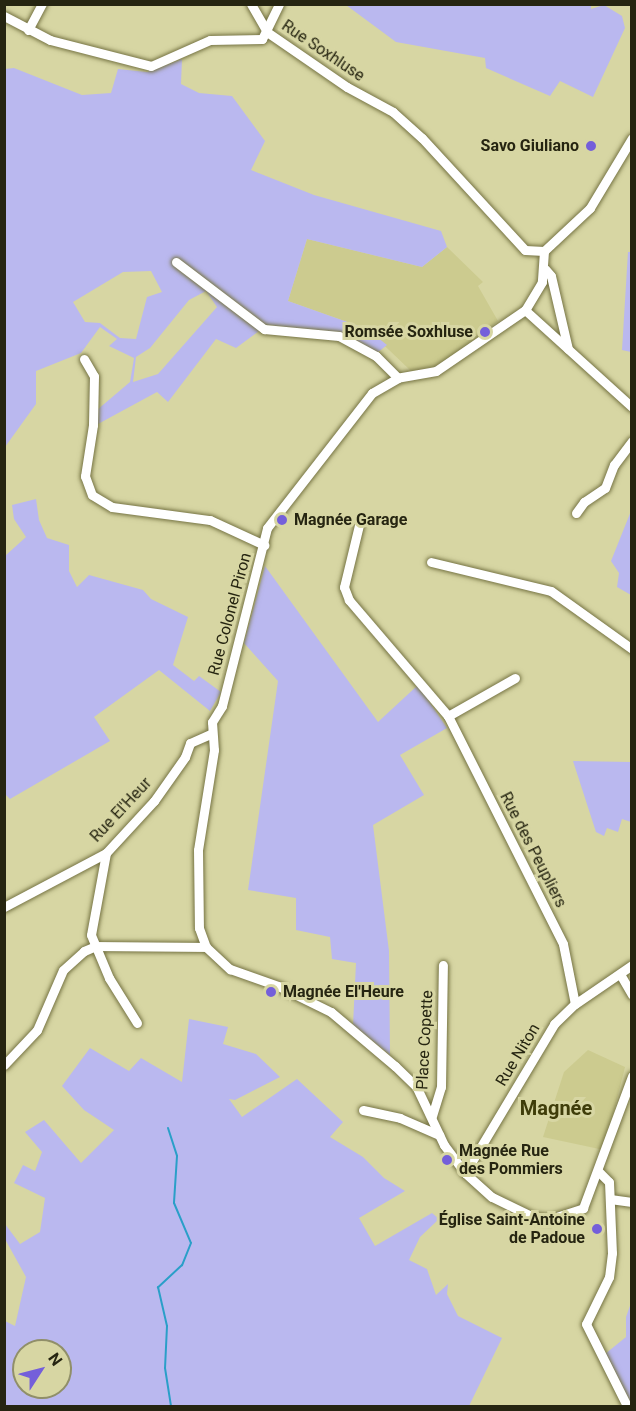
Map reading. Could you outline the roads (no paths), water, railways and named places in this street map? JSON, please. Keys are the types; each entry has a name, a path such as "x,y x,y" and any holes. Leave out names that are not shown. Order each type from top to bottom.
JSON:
{"street":[{"path":"28,30 42,4"},
{"path":"251,4 267,32"},
{"path":"267,32 279,4"},
{"name":"Rue Soxhluse","path":"4,16 28,30 72,48 151,66 210,40 262,39 267,32 347,87 393,112 430,147 525,250 544,251"},
{"path":"544,251 590,208 632,138"},
{"name":"Rue Colonel Piron","path":"206,947 199,928 198,850 214,750 210,734 212,722 222,706 267,528 372,393 399,378 436,371 525,310 545,269 544,251"},
{"path":"176,262 264,329 339,336 376,356 399,378"},
{"path":"545,269 551,276 568,350"},
{"path":"525,310 632,407"},
{"path":"84,359 94,376 93,425 85,476 92,495 112,507 210,520 264,545"},
{"path":"576,513 584,502 605,488 614,465 632,441"},
{"name":"Rue des Peupliers","path":"359,525 344,587 349,600 448,716 563,944 575,1004"},
{"path":"431,562 551,591 632,649"},
{"path":"448,716 515,678"},
{"name":"Rue El'Heur","path":"4,907 106,852 154,801 185,757 190,743 210,734"},
{"path":"106,852 91,935 137,1023"},
{"path":"4,1065 37,1030 63,970 84,951 96,946 206,947 230,969 331,1012 416,1086 439,1135 465,1173 492,1197 533,1217 550,1219 583,1208 599,1172 632,1076"},
{"name":"Place Copette","path":"432,1116 441,1087 443,965"},
{"name":"Rue Niton","path":"465,1173 554,1024 575,1004 632,965"},
{"path":"620,974 632,995"},
{"path":"363,1110 400,1118 439,1135"},
{"path":"599,1172 609,1182 609,1276 586,1324 627,1407"},
{"path":"610,1200 632,1202"}],"waterway":[{"path":"168,1128 177,1156 174,1203 191,1243 182,1265 158,1287 167,1326 165,1368 171,1406"}],"place":[{"name":"Savo Giuliano","path":"591,146"},
{"name":"Romsée Soxhluse","path":"485,332"},
{"name":"Magnée Garage","path":"282,520"},
{"name":"Magnée El'Heure","path":"271,992"},
{"name":"Magnée Rue des Pommiers","path":"447,1160"},
{"name":"Église Saint-Antoine de Padoue","path":"597,1229"}],"district":[{"name":"Magnée","path":"556,1108"}]}
